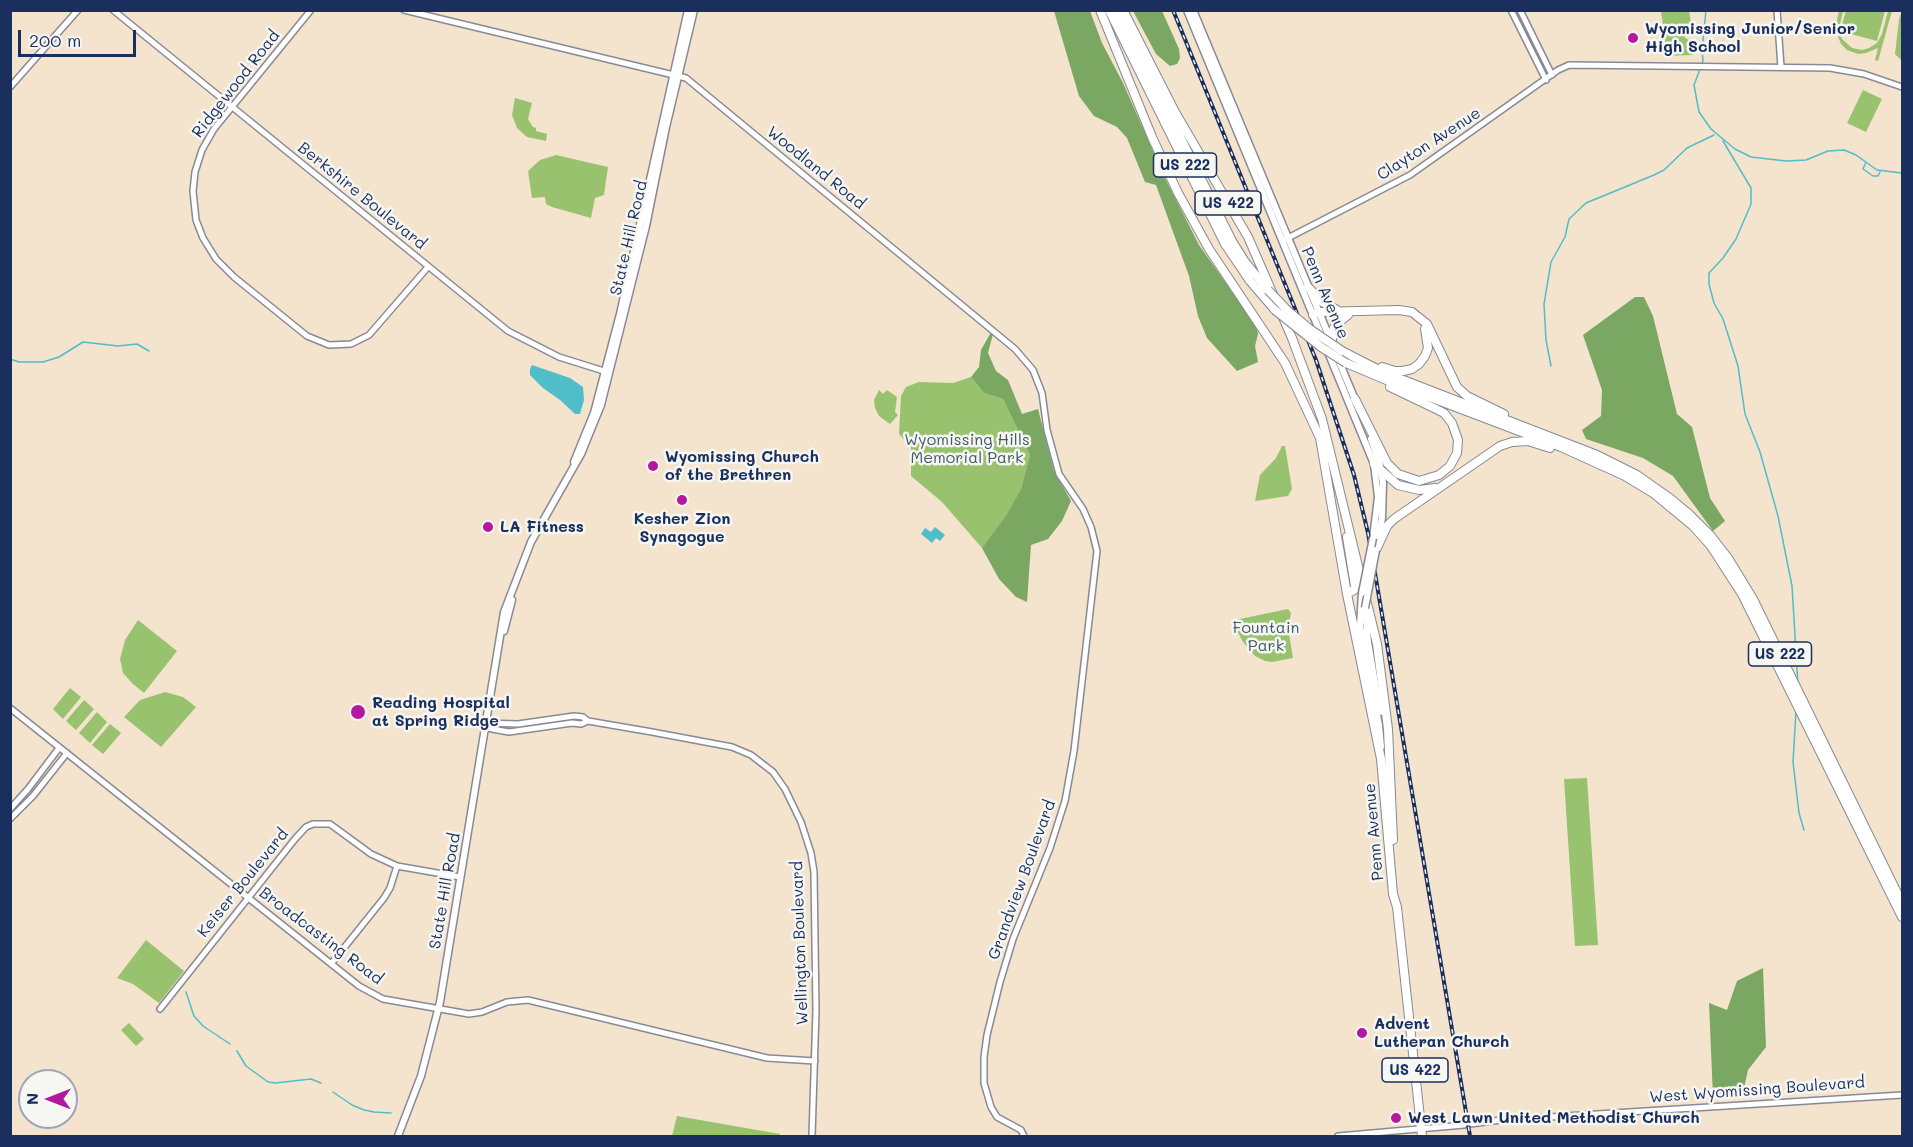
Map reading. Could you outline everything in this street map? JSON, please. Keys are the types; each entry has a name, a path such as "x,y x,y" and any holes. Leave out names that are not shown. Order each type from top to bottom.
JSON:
{"highway":[{"name":"Penn Avenue","path":"1100,10 1152,137 1178,193 1209,249 1272,343 1300,394 1320,438 1347,594 1385,759 1398,893 1396,902 1422,1133"},
{"name":"US 222","path":"1109,10 1226,244 1250,280 1275,310 1321,347 1346,363 1560,446 1625,476 1680,513 1711,546 1724,562 1742,594 1902,917"},
{"name":"US 222","path":"1117,10 1232,241 1250,268 1288,311 1342,351 1385,373 1541,432 1560,446 1597,455 1637,475 1671,498 1710,535 1728,558 1753,599 1902,903"},
{"name":"Penn Avenue","path":"1124,10 1175,112 1248,237 1312,390 1322,419 1377,644 1388,729 1385,759"},
{"path":"1308,287 1324,304 1344,313 1411,315 1426,330 1428,350 1417,366 1409,370 1399,371 1342,351"},
{"path":"1318,314 1400,310 1416,314 1427,324 1456,385 1464,394 1541,432"},
{"path":"1332,344 1335,325 1344,313"},
{"path":"1346,363 1448,417 1455,428 1458,445 1457,453 1450,466 1439,475 1423,481 1414,481 1398,474 1387,463 1355,399"},
{"path":"1376,550 1385,530 1394,519 1500,446 1512,442 1528,441 1560,446"},
{"path":"1374,464 1392,482 1413,490 1433,488 1450,480"},
{"path":"1340,491 1355,580 1354,590 1347,594"}],"main road":[{"name":"State Hill Road","path":"398,1137 421,1076 438,1010 486,725 497,640 504,612 531,542 581,454 601,405 607,373 646,226 687,10"},
{"name":"State Hill Road","path":"676,75 694,10"},
{"name":"Penn Avenue","path":"1187,10 1376,451 1384,499 1365,608 1385,759"},
{"name":"Penn Avenue","path":"1193,10 1284,240 1308,287 1374,464 1378,496 1373,538 1362,592 1360,626 1385,759"}],"street":[{"path":"10,87 78,10"},
{"name":"Berkshire Boulevard","path":"113,10 518,338 559,357 607,373"},
{"name":"Ridgewood Road","path":"311,10 210,136 198,159 193,191 196,220 208,247 223,268 284,318 318,342 334,345 357,342 375,330 428,267"},
{"name":"Woodland Road","path":"404,10 686,78 1015,349 1037,378 1044,399 1049,438 1059,474 1083,509"},
{"path":"1511,10 1546,80"},
{"path":"1520,10 1552,75"},
{"path":"1777,10 1781,67"},
{"name":"Clayton Avenue","path":"1284,240 1410,176 1563,67 1575,63 1845,70 1879,78 1902,87"},
{"name":"Grandview Boulevard","path":"1024,1137 1021,1130 997,1117 991,1107 984,1083 984,1057 987,1035 1003,971 1029,895 1058,824 1070,781 1097,551 1091,527 1083,509"},
{"name":"Broadcasting Road","path":"10,708 363,989 383,999 469,1014 482,1012 507,1002 528,1000 768,1058 815,1061"},
{"name":"Wellington Boulevard","path":"486,725 583,717 588,722 732,747 745,752 773,772 785,789 801,822 814,872 816,1011 812,1137"},
{"path":"10,809 59,748"},
{"path":"10,819 33,796 67,753"},
{"name":"Keiser Boulevard","path":"160,1009 300,833 313,824 330,824 372,854 397,866 460,877"},
{"path":"331,964 384,898 397,866"},
{"name":"West Wyomissing Boulevard","path":"1338,1137 1422,1133 1518,1119 1902,1095"}],"green space":[{"path":"1054,11 1090,11 1102,43 1199,245 1257,327 1255,346 1258,362 1237,371 1207,338 1198,316 1189,276 1156,185 1145,182 1127,138 1117,127 1094,116 1079,96"},
{"path":"1133,11 1162,11 1179,49 1180,58 1177,64 1170,66 1156,54"},
{"path":"1661,11 1689,11 1691,22 1685,30 1685,38 1695,43 1693,55 1663,56 1662,48 1666,47"},
{"path":"1839,11 1843,11 1839,29 1842,39 1852,48 1862,50 1877,43 1882,34 1888,11 1892,11 1878,61 1875,60 1878,48 1858,54 1847,50 1841,44 1835,29"},
{"path":"1846,11 1885,11 1877,41 1840,31"},
{"path":"1902,11 1902,61 1895,54"},
{"path":"1863,90 1882,99 1866,132 1847,123"},
{"path":"515,98 532,103 528,119 536,131 547,134 546,141 527,137 517,128 512,115"},
{"path":"556,155 608,167 604,195 595,198 591,218 552,207 546,204 545,197 532,198 528,171 540,160"},
{"path":"1635,297 1644,297 1653,316 1677,414 1692,427 1710,498 1725,521 1713,531 1673,476 1643,458 1586,439 1582,430 1601,416 1602,390 1583,335"},
{"path":"990,334 993,334 988,353 996,371 1008,380 1022,414 1038,409 1054,471 1071,501 1062,521 1048,539 1031,545 1027,602 1016,597 999,579 982,548 1006,516 1021,489 1030,455 1003,399 984,393 971,377 979,367 981,350"},
{"name":"Wyomissing Hills Memorial Park","path":"971,377 984,393 1003,399 1030,455 1021,489 1007,516 982,548 942,502 911,476 911,447 899,434 901,396 906,387 919,382 953,383"},
{"path":"879,390 883,394 887,390 897,397 895,412 898,415 890,424 879,416 875,408 874,400"},
{"path":"1282,446 1285,446 1292,489 1288,496 1255,501 1260,475 1276,458"},
{"name":"Fountain Park","path":"1288,609 1291,613 1288,628 1293,658 1272,662 1255,656 1243,642 1234,625 1235,620"},
{"path":"138,620 177,651 144,693 123,673 120,659 125,640"},
{"path":"70,688 81,697 63,719 53,709"},
{"path":"165,692 183,697 196,707 161,747 124,717 140,700"},
{"path":"84,700 94,709 76,730 66,721"},
{"path":"97,712 107,722 90,743 79,733"},
{"path":"110,724 121,733 103,754 92,745"},
{"path":"1587,778 1598,945 1575,946 1564,779"},
{"path":"146,940 184,971 159,1003 133,984 117,978"},
{"path":"1763,968 1766,1047 1748,1070 1742,1097 1713,1097 1709,1003 1727,1010 1737,981"},
{"path":"129,1023 144,1039 136,1046 121,1030"},
{"path":"677,1116 780,1134 780,1136 672,1136"}],"water":[{"path":"532,365 570,378 583,387 584,400 580,414 575,414 530,375"},
{"path":"935,527 945,535 940,541 936,538 932,543 921,534 925,528 931,532"}],"waterway":[{"path":"1702,64 1706,10"},
{"path":"1700,69 1694,85 1699,112 1711,129 1735,149 1751,157 1786,161 1806,160 1828,151 1844,150 1856,155 1877,170 1902,173"},
{"path":"1551,366 1546,340 1544,304 1551,262 1565,237 1569,219 1586,203 1664,170 1687,148 1714,135"},
{"path":"1723,141 1751,188 1751,204 1736,239 1709,273 1709,284 1738,366 1745,414 1760,452 1778,516 1792,586 1798,685"},
{"path":"1866,162 1863,169 1873,176 1878,176 1880,172"},
{"path":"10,359 19,362 43,362 59,357 83,342 118,346 137,344 149,351"},
{"path":"1796,711 1793,762 1799,813 1804,830"},
{"path":"186,992 194,1016 203,1026 230,1044"},
{"path":"237,1051 246,1066 268,1082 311,1079 321,1083"},
{"path":"333,1092 364,1110 391,1113"}],"railway":[{"path":"1173,10 1316,360 1354,475 1368,533 1470,1136"}],"place":[{"name":"Wyomissing Junior/Senior High School","path":"1633,38"},
{"name":"Wyomissing Church of the Brethren","path":"653,466"},
{"name":"Kesher Zion Synagogue","path":"682,500"},
{"name":"LA Fitness","path":"488,527"},
{"name":"Reading Hospital at Spring Ridge","path":"358,712"},
{"name":"Advent Lutheran Church","path":"1362,1033"},
{"name":"West Lawn United Methodist Church","path":"1396,1118"}]}
